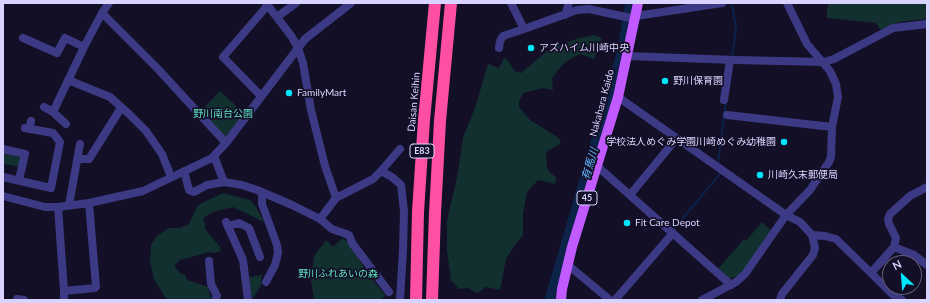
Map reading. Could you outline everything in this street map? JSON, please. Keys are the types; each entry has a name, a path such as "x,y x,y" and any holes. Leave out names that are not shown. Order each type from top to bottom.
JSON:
{"highway":[{"name":"Daisan Keihin","path":"416,300 418,212 424,120 435,3"},
{"name":"E83","path":"432,300 440,121 451,3"}],"main road":[{"name":"Nakahara Kaido","path":"561,300 568,265 618,97 627,56 632,18 638,3"}],"street":[{"path":"54,112 84,47 109,3"},
{"path":"277,17 296,3"},
{"path":"3,196 45,207 89,203 136,193 155,186 214,156 226,143 305,39 351,3"},
{"path":"511,3 524,29"},
{"path":"565,14 569,3"},
{"path":"499,48 500,41 503,36 577,10 589,9 632,18 722,3"},
{"path":"702,300 736,282 752,266 786,215 810,190 831,157 832,127 838,97 836,84 824,62 807,44 787,3"},
{"path":"261,96 223,57 267,4 298,48 303,63 311,110 325,166 336,198"},
{"path":"102,13 157,68 226,143"},
{"path":"627,56 824,62 834,59 893,28 927,24"},
{"path":"22,38 57,53 65,38 84,47"},
{"path":"724,100 730,60"},
{"path":"68,80 110,98 122,108 146,131 162,154 171,178"},
{"path":"618,97 786,215 800,222 812,235 815,248 813,255 782,294 780,300"},
{"path":"44,107 54,112 66,124"},
{"path":"78,159 89,159 122,108"},
{"path":"727,115 832,127"},
{"path":"3,177 52,188 60,142 53,133 28,126"},
{"path":"630,195 676,139"},
{"path":"69,205 80,144"},
{"path":"320,219 336,198 373,179 400,148"},
{"path":"3,149 25,154 19,180"},
{"path":"214,156 224,182"},
{"path":"597,166 731,285"},
{"path":"184,171 189,190 194,192 207,185 224,182 242,185 262,192 320,219 332,229 349,235 352,243 389,292"},
{"path":"381,171 392,177 401,185 404,211 400,300"},
{"path":"871,273 894,247 896,238 889,224 888,219 890,214 910,196 927,187"},
{"path":"262,192 262,204 277,245 278,253 275,265 266,282"},
{"path":"64,291 96,287 89,203"},
{"path":"58,207 64,300"},
{"path":"248,300 243,260 227,224 239,222 249,228 260,257"},
{"path":"615,300 673,233"},
{"path":"812,235 836,239 892,294 902,300"},
{"path":"894,247 914,255 927,264"},
{"path":"209,262 211,284 217,296 215,300"},
{"path":"568,265 610,300"}],"green space":[{"path":"829,3 927,3 927,19 899,22 881,30 876,23 827,18 827,8"},
{"path":"594,35 602,38 594,59 581,54 572,58 563,64 552,78 553,90 543,88 523,93 519,102 519,107 530,120 559,138 561,143 546,152 547,167 549,172 556,177 555,184 538,180 527,192 523,214 523,235 506,259 500,290 486,287 477,293 468,288 459,289 451,280 447,250 447,220 457,178 463,138 475,108 488,64 499,68 505,57 515,71 521,73 547,51 576,39"},
{"name":"野川南台公園","path":"220,91 244,113 226,137 223,137 200,112"},
{"path":"3,153 20,157 22,159 20,167 3,164"},
{"path":"223,193 250,200 256,207 264,222 233,207 213,212 203,218 205,229 220,247 221,251 214,253 209,252 180,260 174,266 181,274 185,274 187,280 208,287 211,300 167,300 154,279 150,262 151,245 157,236 169,228 180,228 189,224 198,205"},
{"path":"762,222 771,230 747,266 739,275 729,279 718,269 744,239 746,241"},
{"name":"野川ふれあいの森","path":"343,238 350,245 368,274 386,296 379,300 314,300 311,280 314,256 326,240 333,247"},
{"path":"262,275 261,285 252,300 249,277"}],"waterway":[{"name":"有馬川","path":"550,300 622,53 631,3"},
{"path":"732,3 736,29 732,57"},
{"path":"718,164 726,101"},
{"path":"672,231 721,173"}],"place":[{"name":"アズハイム川崎中央","path":"531,48"},
{"name":"野川保育園","path":"665,81"},
{"name":"FamilyMart","path":"289,93"},
{"name":"学校法人めぐみ学園川崎めぐみ幼稚園","path":"784,142"},
{"name":"川崎久末郵便局","path":"760,175"},
{"name":"Fit Care Depot","path":"627,223"}]}
